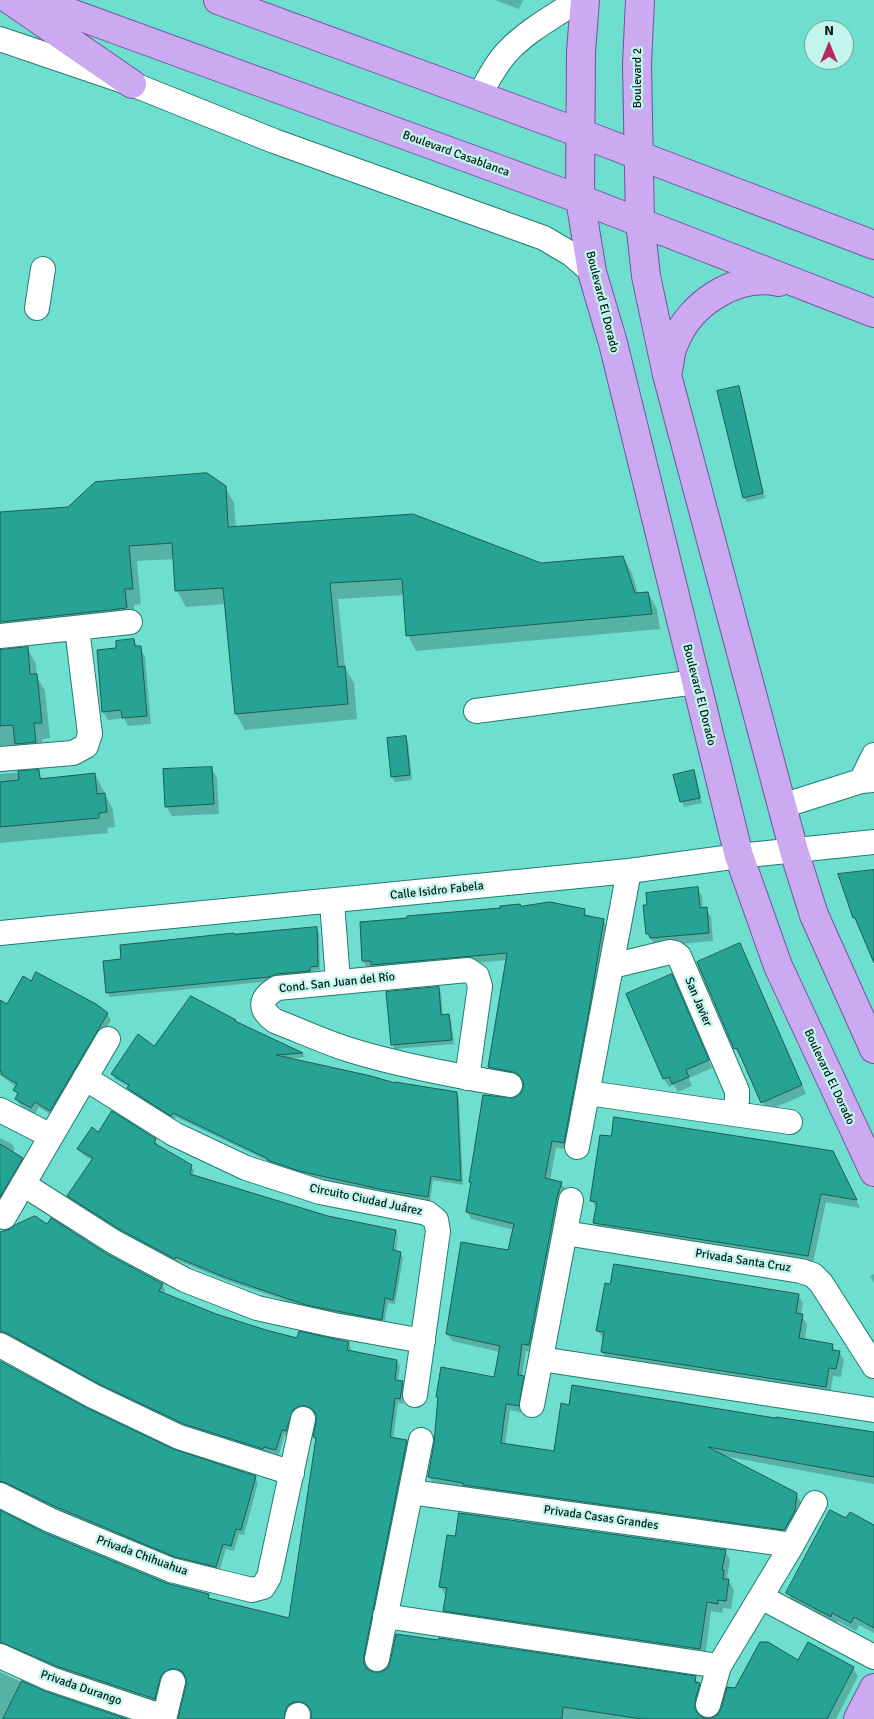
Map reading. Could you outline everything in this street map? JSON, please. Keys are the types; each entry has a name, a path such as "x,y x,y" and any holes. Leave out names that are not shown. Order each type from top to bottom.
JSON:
{"main road":[{"path":"10,0 132,84"},
{"name":"Boulevard Casablanca","path":"35,0 580,199 800,286 874,313"},
{"path":"218,0 580,133 874,245"},
{"path":"580,133 581,52 585,0"},
{"name":"Boulevard 2","path":"640,0 638,64 640,222"},
{"name":"Boulevard El Dorado","path":"580,133 580,199 592,272 612,343 739,856 778,966 874,1172"},
{"path":"640,222 646,276 667,375 794,850 814,915 874,1050"},
{"path":"667,375 673,344 689,318 711,297 739,284 770,280 800,286"},
{"path":"858,1719 874,1688"}],"street":[{"path":"479,96 497,65 509,50 578,0"},
{"path":"0,39 132,84 274,141 544,238 571,254 592,272"},
{"path":"37,308 43,268"},
{"path":"0,636 130,622"},
{"path":"0,759 74,753 86,746 90,734 77,628"},
{"path":"476,711 696,682"},
{"path":"782,806 867,781 874,754"},
{"name":"Calle Isidro Fabela","path":"2,937 629,871 739,856 874,842"},
{"path":"577,1147 629,871"},
{"path":"332,902 338,981"},
{"name":"San Javier","path":"612,966 670,952 678,956 737,1091 737,1100 733,1113"},
{"name":"Cond. San Juan del Río","path":"468,1078 480,986 477,976 468,970 277,988 267,994 263,1004 266,1014 275,1021 348,1049 400,1064 468,1078 510,1085"},
{"path":"4,1216 108,1039"},
{"name":"Circuito Ciudad Juárez","path":"85,1078 174,1134 246,1168 320,1192 428,1212 436,1220 438,1231 415,1394"},
{"path":"588,1093 790,1122"},
{"path":"0,1110 51,1136"},
{"path":"23,1184 114,1242 185,1280 257,1308 334,1325 423,1341"},
{"path":"532,1405 571,1200"},
{"name":"Privada Santa Cruz","path":"565,1233 801,1271 813,1275 822,1283 874,1366"},
{"path":"0,1345 93,1396 179,1437 292,1473"},
{"path":"541,1359 874,1410"},
{"name":"Privada Chihuahua","path":"0,1495 50,1520 171,1570 252,1590 263,1587 270,1576 303,1419"},
{"path":"376,1659 421,1440"},
{"name":"Privada Casas Grandes","path":"411,1492 792,1545"},
{"path":"708,1705 718,1666 792,1545 815,1503"},
{"path":"761,1597 874,1657"},
{"path":"385,1616 718,1666"},
{"name":"Privada Durango","path":"0,1656 51,1680 164,1718 173,1682"}],"building":[{"path":"739,386 763,493 743,498 717,391"},
{"path":"207,473 226,486 228,527 413,514 541,563 623,556 635,593 648,592 652,614 406,636 402,579 330,583 338,667 345,666 348,704 235,714 223,588 175,591 172,543 129,546 133,589 125,589 127,608 0,622 0,512 68,507 95,482"},
{"path":"134,639 135,646 141,646 147,716 122,718 121,710 102,712 97,650 116,648 116,641"},
{"path":"28,647 30,674 37,674 42,723 34,723 36,742 15,744 13,725 0,726 0,650"},
{"path":"406,736 410,775 391,777 387,738"},
{"path":"212,767 214,804 165,807 163,769"},
{"path":"39,770 40,779 95,773 97,794 105,793 107,812 99,813 99,818 0,827 0,782 19,780 18,771"},
{"path":"694,770 700,798 680,802 673,775"},
{"path":"874,870 874,963 855,918 853,918 838,874"},
{"path":"698,887 700,908 707,907 709,933 650,938 649,934 646,934 643,905 647,905 646,893"},
{"path":"550,902 585,909 584,915 604,919 564,1143 552,1141 545,1178 562,1182 557,1197 529,1345 522,1344 518,1375 524,1376 519,1406 506,1404 501,1443 554,1451 561,1403 569,1405 572,1385 874,1432 874,1477 708,1447 797,1493 795,1511 784,1530 463,1485 463,1483 428,1477 434,1443 438,1397 436,1397 441,1367 494,1377 500,1346 446,1334 461,1242 508,1250 514,1224 466,1212 483,1095 514,1098 521,1093 524,1087 519,1075 488,1067 507,953 371,965 371,961 362,961 360,922"},
{"path":"317,927 318,966 310,967 310,971 276,974 269,977 106,993 103,961 121,959 120,945 234,933"},
{"path":"740,943 802,1085 761,1103 737,1048 734,1049 697,962"},
{"path":"36,972 96,1004 108,1013 50,1111 35,1102 31,1108 15,1099 18,1093 13,1090 17,1084 1,1074 2,1072 0,1071 0,1000 7,1004 23,976 31,981"},
{"path":"672,974 709,1060 686,1070 689,1077 672,1084 669,1077 663,1079 626,994"},
{"path":"439,987 441,1015 449,1014 452,1040 391,1045 386,992"},
{"path":"191,996 235,1021 303,1053 276,1055 395,1083 457,1092 461,1181 431,1176 428,1197 384,1190 299,1171 267,1160 173,1113 171,1116 127,1088 129,1085 111,1074 138,1034 154,1046"},
{"path":"112,1111 156,1139 154,1143 192,1165 190,1174 328,1216 396,1230 393,1250 401,1252 393,1300 385,1298 382,1320 306,1305 224,1277 176,1257 175,1259 121,1230 67,1196 93,1158 77,1149 92,1127 98,1132"},
{"path":"614,1117 833,1151 857,1200 821,1194 808,1256 593,1223 597,1202 590,1201 600,1135 611,1136"},
{"path":"0,1144 23,1158 0,1197"},
{"path":"35,1216 47,1224 51,1218 107,1254 163,1284 159,1291 216,1314 297,1338 299,1331 349,1342 347,1350 397,1360 395,1380 403,1381 400,1399 395,1398 390,1437 407,1440 364,1656 364,1664 368,1670 381,1672 388,1668 396,1634 438,1640 439,1638 696,1676 695,1682 700,1683 695,1701 695,1709 704,1718 711,1718 717,1715 721,1709 727,1687 735,1688 760,1642 768,1642 798,1660 808,1642 854,1667 827,1719 642,1719 563,1707 562,1719 311,1719 311,1711 307,1705 301,1702 294,1702 288,1705 284,1719 178,1719 186,1679 183,1672 177,1669 170,1669 163,1673 155,1699 56,1666 0,1642 0,1510 45,1533 166,1583 209,1594 208,1598 289,1618 316,1438 313,1437 316,1414 312,1409 305,1406 298,1406 293,1410 286,1431 282,1430 276,1450 264,1447 263,1449 184,1424 99,1384 7,1333 0,1331 0,1232"},
{"path":"614,1264 799,1294 796,1313 803,1314 799,1338 833,1344 832,1350 840,1351 836,1369 829,1368 826,1387 601,1352 604,1332 596,1331 605,1283 610,1284"},
{"path":"0,1361 87,1408 173,1449 256,1476 241,1530 236,1529 231,1546 223,1544 216,1567 175,1557 56,1507 0,1481"},
{"path":"830,1510 846,1518 850,1512 874,1525 874,1628 854,1617 851,1623 832,1613 831,1617 786,1593"},
{"path":"459,1513 726,1550 722,1570 724,1570 723,1579 729,1579 726,1601 718,1600 718,1604 707,1602 700,1649 443,1611 447,1588 439,1587 447,1535 455,1536"},
{"path":"22,1681 47,1692 127,1719 3,1719"}]}
